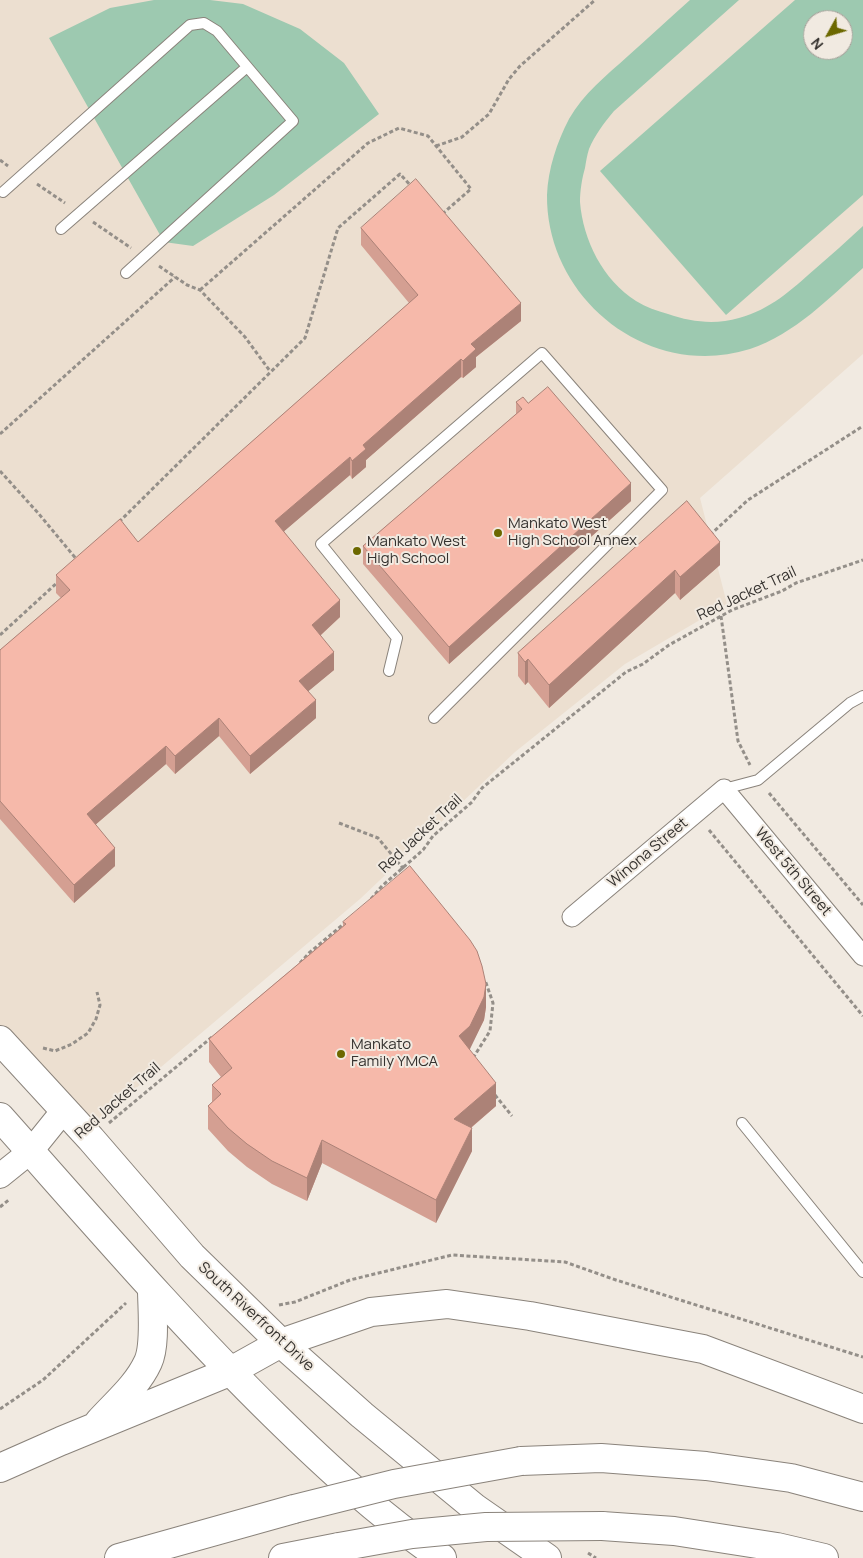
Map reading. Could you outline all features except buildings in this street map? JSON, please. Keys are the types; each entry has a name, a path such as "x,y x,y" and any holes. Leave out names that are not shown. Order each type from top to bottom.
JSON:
{"main road":[{"name":"South Riverfront Drive","path":"0,1040 91,1139 192,1256 281,1343 362,1415 474,1508 547,1558"},
{"path":"0,1117 152,1289 230,1372 318,1459 428,1553"},
{"path":"91,1430 133,1386 148,1361 152,1340 152,1289"},
{"path":"0,1468 230,1372 281,1343 371,1312 447,1304 530,1316 703,1349 863,1409"},
{"path":"119,1558 394,1484 521,1461 601,1458 706,1466 791,1478 863,1497"},
{"path":"283,1558 412,1534 486,1527 602,1526 674,1531 777,1547 824,1558"}],"street":[{"name":"Winona Street","path":"572,916 724,789"},
{"name":"West 5th Street","path":"724,789 863,956"},
{"path":"0,1176 31,1151 64,1110"}],"lane":[{"path":"3,192 190,25 204,23 217,31 293,122 126,273"},
{"path":"61,229 247,67"},
{"path":"389,671 397,638 321,544 542,353 662,490 434,718"},
{"path":"724,789 758,780 850,703 863,696"},
{"path":"742,1123 863,1272"}],"path":[{"path":"436,146 462,137 489,114 509,79 520,66 595,0"},
{"path":"200,290 368,143 399,128 428,136 471,189 438,217"},
{"path":"0,160 187,285 200,290 245,337 270,371"},
{"path":"113,528 304,338 338,228 400,174 413,188"},
{"path":"0,434 175,277"},
{"path":"703,541 748,500 863,426"},
{"path":"0,471 79,562"},
{"name":"Red Jacket Trail","path":"370,901 382,886 422,850 433,836 472,802 482,788 626,672 643,664 669,645 732,610 782,591 796,583 863,560"},
{"path":"0,635 65,576"},
{"path":"721,616 738,741 758,780 863,905"},
{"path":"694,813 863,1016"},
{"path":"339,823 378,838 410,877"},
{"path":"295,969 309,953 350,918"},
{"path":"471,1060 490,1031 493,1003 483,975"},
{"name":"Red Jacket Trail","path":"91,1139 216,1034"},
{"path":"494,1094 512,1116"},
{"path":"274,1306 295,1302 350,1280 452,1255 565,1262 863,1358"},
{"path":"0,1409 43,1380 127,1302"}],"shaded area":[{"name":"Mankato West High School","path":"0,0 863,0 863,354 700,498 727,604 625,664 515,752 360,899 90,1127 0,1028"}],"green space":[{"path":"154,0 210,0 243,4 300,29 344,63 379,114 274,195 193,246 164,242 49,38 110,8"},
{"path":"690,0 739,0 614,111 600,129 589,149 580,193 582,216 590,244 597,258 614,282 636,301 652,309 677,317 694,321 712,322 739,318 761,310 780,298 863,226 863,268 824,303 797,325 766,342 750,349 712,356 676,353 641,342 610,323 584,298 564,267 551,233 547,195 549,175 557,146 569,119 581,101"},
{"path":"795,0 863,0 863,195 726,315 600,171"}],"place":[{"name":"Mankato West High School Annex","path":"498,533"},
{"name":"Mankato West High School","path":"357,551"},
{"name":"Mankato Family YMCA","path":"341,1054"}]}
